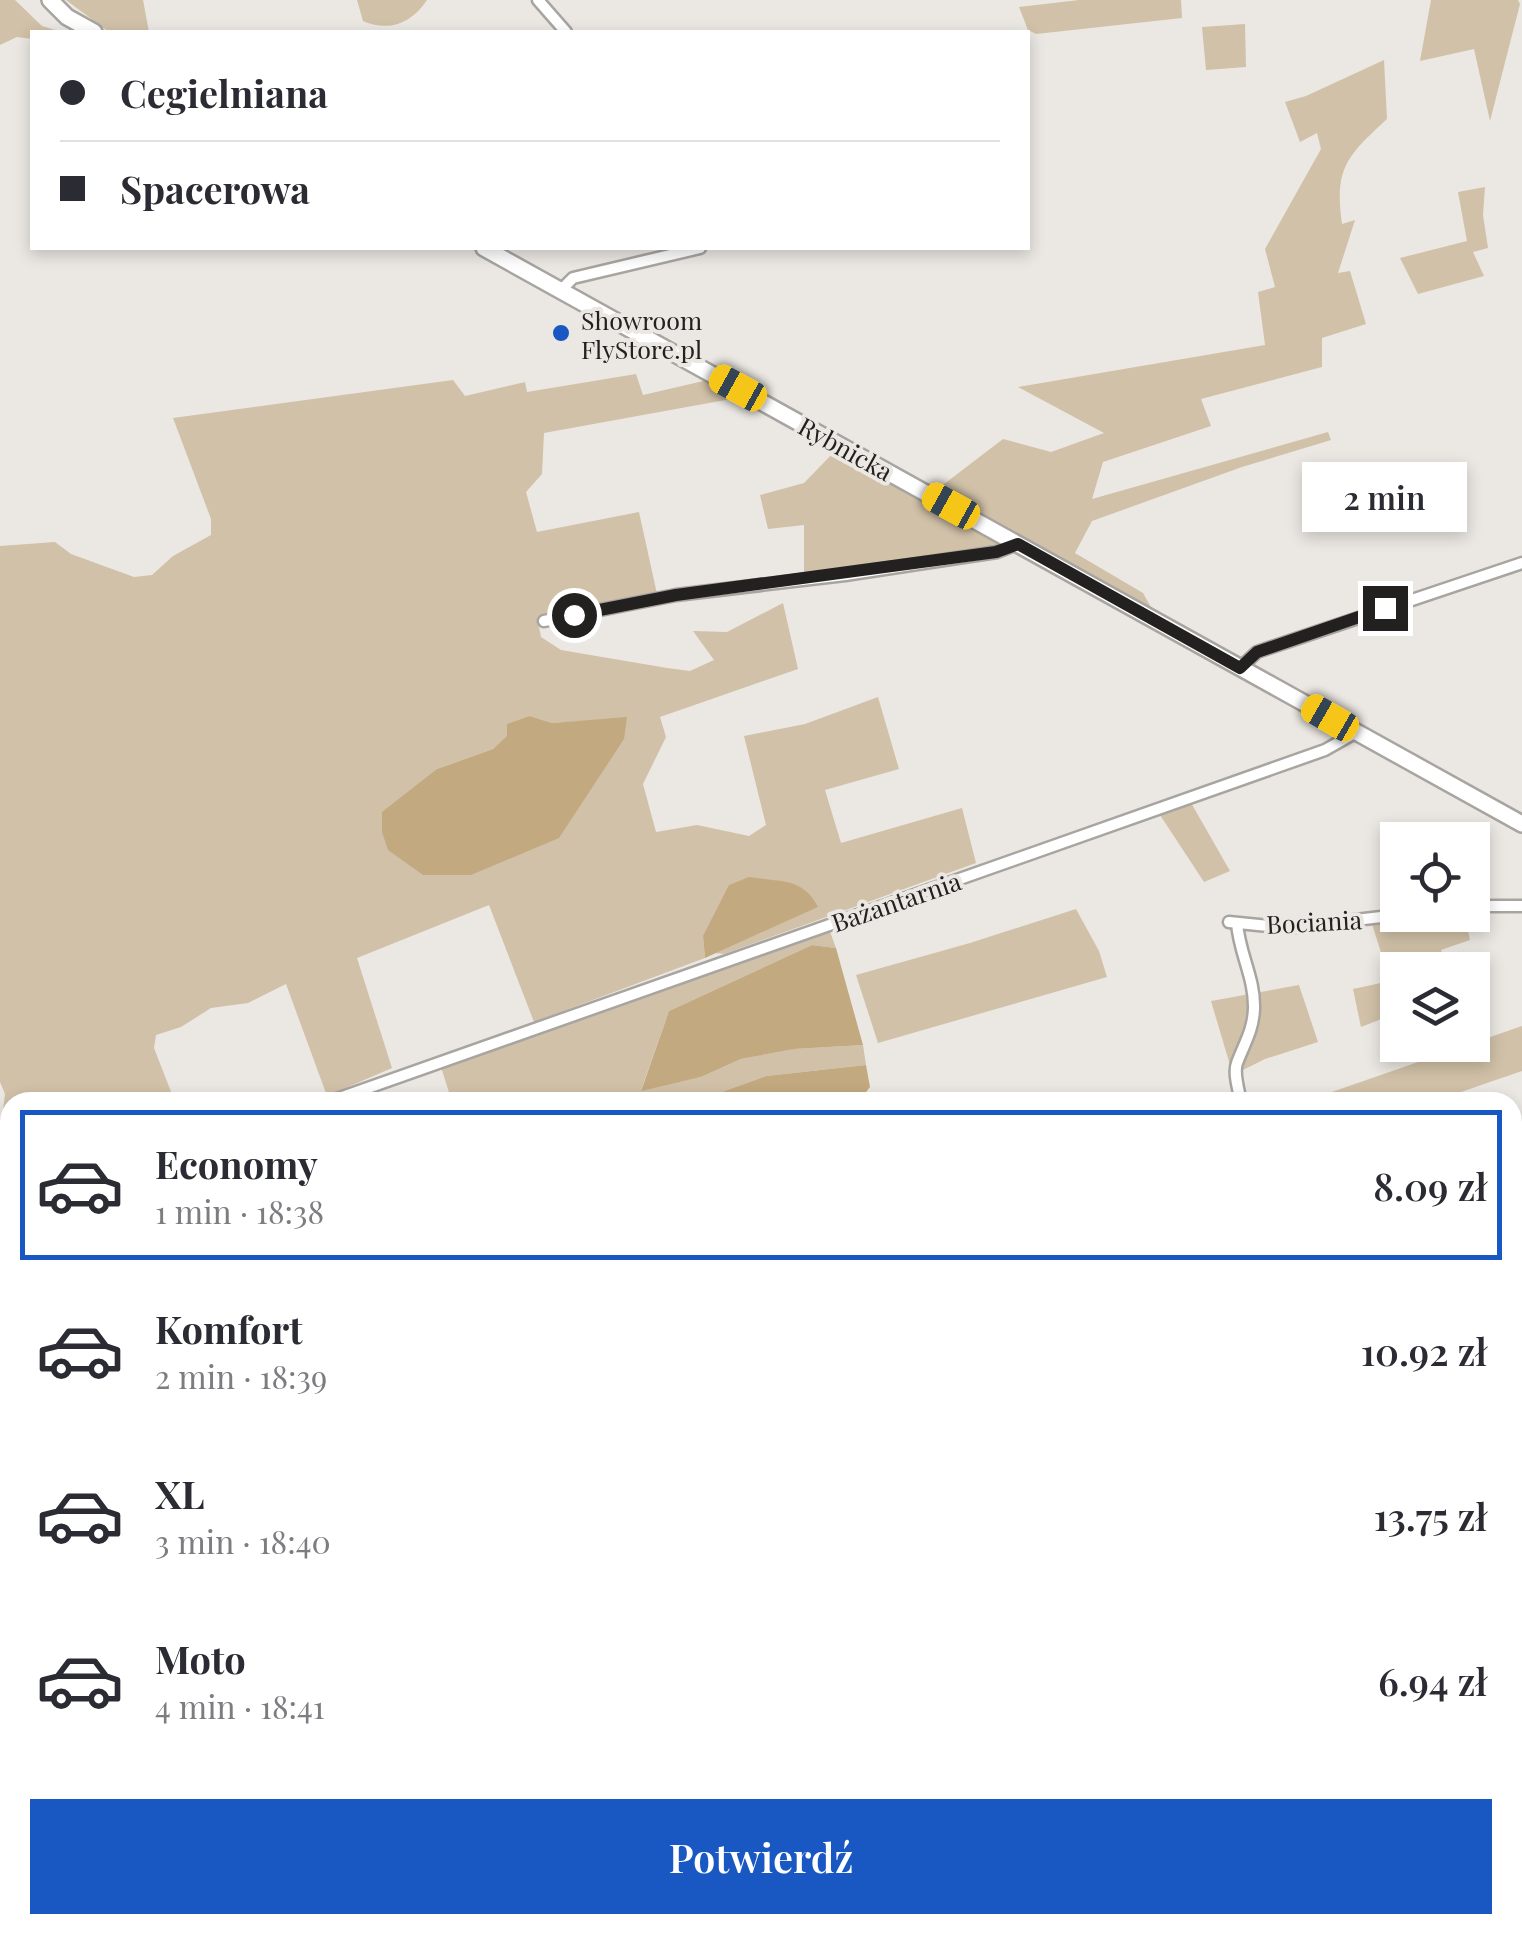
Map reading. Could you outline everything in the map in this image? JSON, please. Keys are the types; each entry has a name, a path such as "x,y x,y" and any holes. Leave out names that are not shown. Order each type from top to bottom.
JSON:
{"main road":[{"path":"53,1 67,17 90,30"},
{"name":"Rybnicka","path":"488,250 1522,824"}],"street":[{"path":"538,0 564,30"},
{"path":"561,290 573,278 585,274 691,250"},
{"path":"544,621 676,595 996,552 1018,544"},
{"path":"1240,668 1257,652 1522,563"},
{"name":"Bażantarnia","path":"357,1092 1326,750 1355,733"},
{"path":"1490,906 1522,906"},
{"name":"Bociania","path":"1240,1092 1236,1066 1253,1029 1254,1008 1253,986 1233,922 1288,928 1380,917"}],"shaded area":[{"path":"0,0 15,0 42,26 55,30 30,30 30,39 17,37 0,45"},
{"path":"66,0 143,0 149,30 106,30"},
{"path":"357,0 427,0 407,20 382,26 363,21"},
{"path":"1079,0 1181,0 1182,18 1036,34 1028,30 1019,7"},
{"path":"1431,0 1518,0 1520,4 1490,121 1474,49 1420,61"},
{"path":"1245,24 1246,67 1206,70 1202,27"},
{"path":"1384,60 1387,119 1346,164 1340,189 1342,224 1355,220 1338,273 1350,271 1366,324 1322,338 1322,367 1201,399 1211,426 1103,462 1092,499 1328,432 1331,440 1092,521 1075,553 1143,593 1152,609 935,491 1003,439 1051,452 1104,433 1018,387 1265,345 1258,292 1275,287 1265,249 1321,149 1317,133 1300,142 1285,102"},
{"path":"1485,187 1483,215 1488,248 1473,252 1484,276 1418,294 1400,258 1467,241 1458,192"},
{"path":"636,374 643,395 712,379 742,397 544,433 542,474 526,492 537,532 639,512 657,594 537,617 541,637 561,650 690,671 714,660 693,631 727,632 783,603 798,669 660,717 666,737 643,784 656,832 697,825 749,836 766,825 744,736 805,724 878,697 899,769 825,790 841,843 962,808 976,863 724,954 715,953 817,907 703,936 705,958 534,1022 489,905 357,958 392,1068 336,1092 326,1092 286,984 248,1003 211,1008 181,1027 156,1035 154,1048 171,1092 4,1092 0,1082 0,546 55,542 71,554 134,577 152,575 173,556 211,535 211,519 173,418 453,380 465,396 525,382 527,392","holes":["530,716 552,723 627,718 437,769 493,749"]},
{"path":"835,451 1001,541 997,547 804,574 804,525 768,529 760,495 804,483"},
{"path":"530,716 552,723 627,717 624,739 559,838 471,875 423,875 388,850 382,832 382,812 437,769 493,749 507,736 507,724"},
{"path":"1190,801 1230,871 1204,882 1160,815"},
{"path":"749,877 797,886 818,907 705,958 703,936 729,885"},
{"path":"1076,909 1099,951 1107,977 878,1043 856,975"},
{"path":"1380,923 1380,932 1468,932 1470,940 1442,952 1381,952 1372,924"},
{"path":"829,929 836,948 812,945 669,1011 641,1090 701,1077 741,1059 793,1049 863,1045 866,1065 766,1076 722,1092 449,1092 441,1067"},
{"path":"812,945 836,948 863,1045 794,1049 741,1059 701,1077 641,1091 669,1011"},
{"path":"1380,983 1380,1020 1361,1027 1353,989"},
{"path":"1299,985 1318,1042 1265,1059 1233,1075 1211,1001"},
{"path":"1522,1026 1522,1071 1461,1092 1332,1092 1418,1062 1490,1062 1490,1037"},
{"path":"866,1065 870,1087 866,1092 722,1092 766,1076"}],"place":[{"name":"Showroom FlyStore.pl","path":"561,333"}],"route":[{"path":"574,615 676,595 996,552 1018,544 1240,668 1257,652 1385,608"}]}
